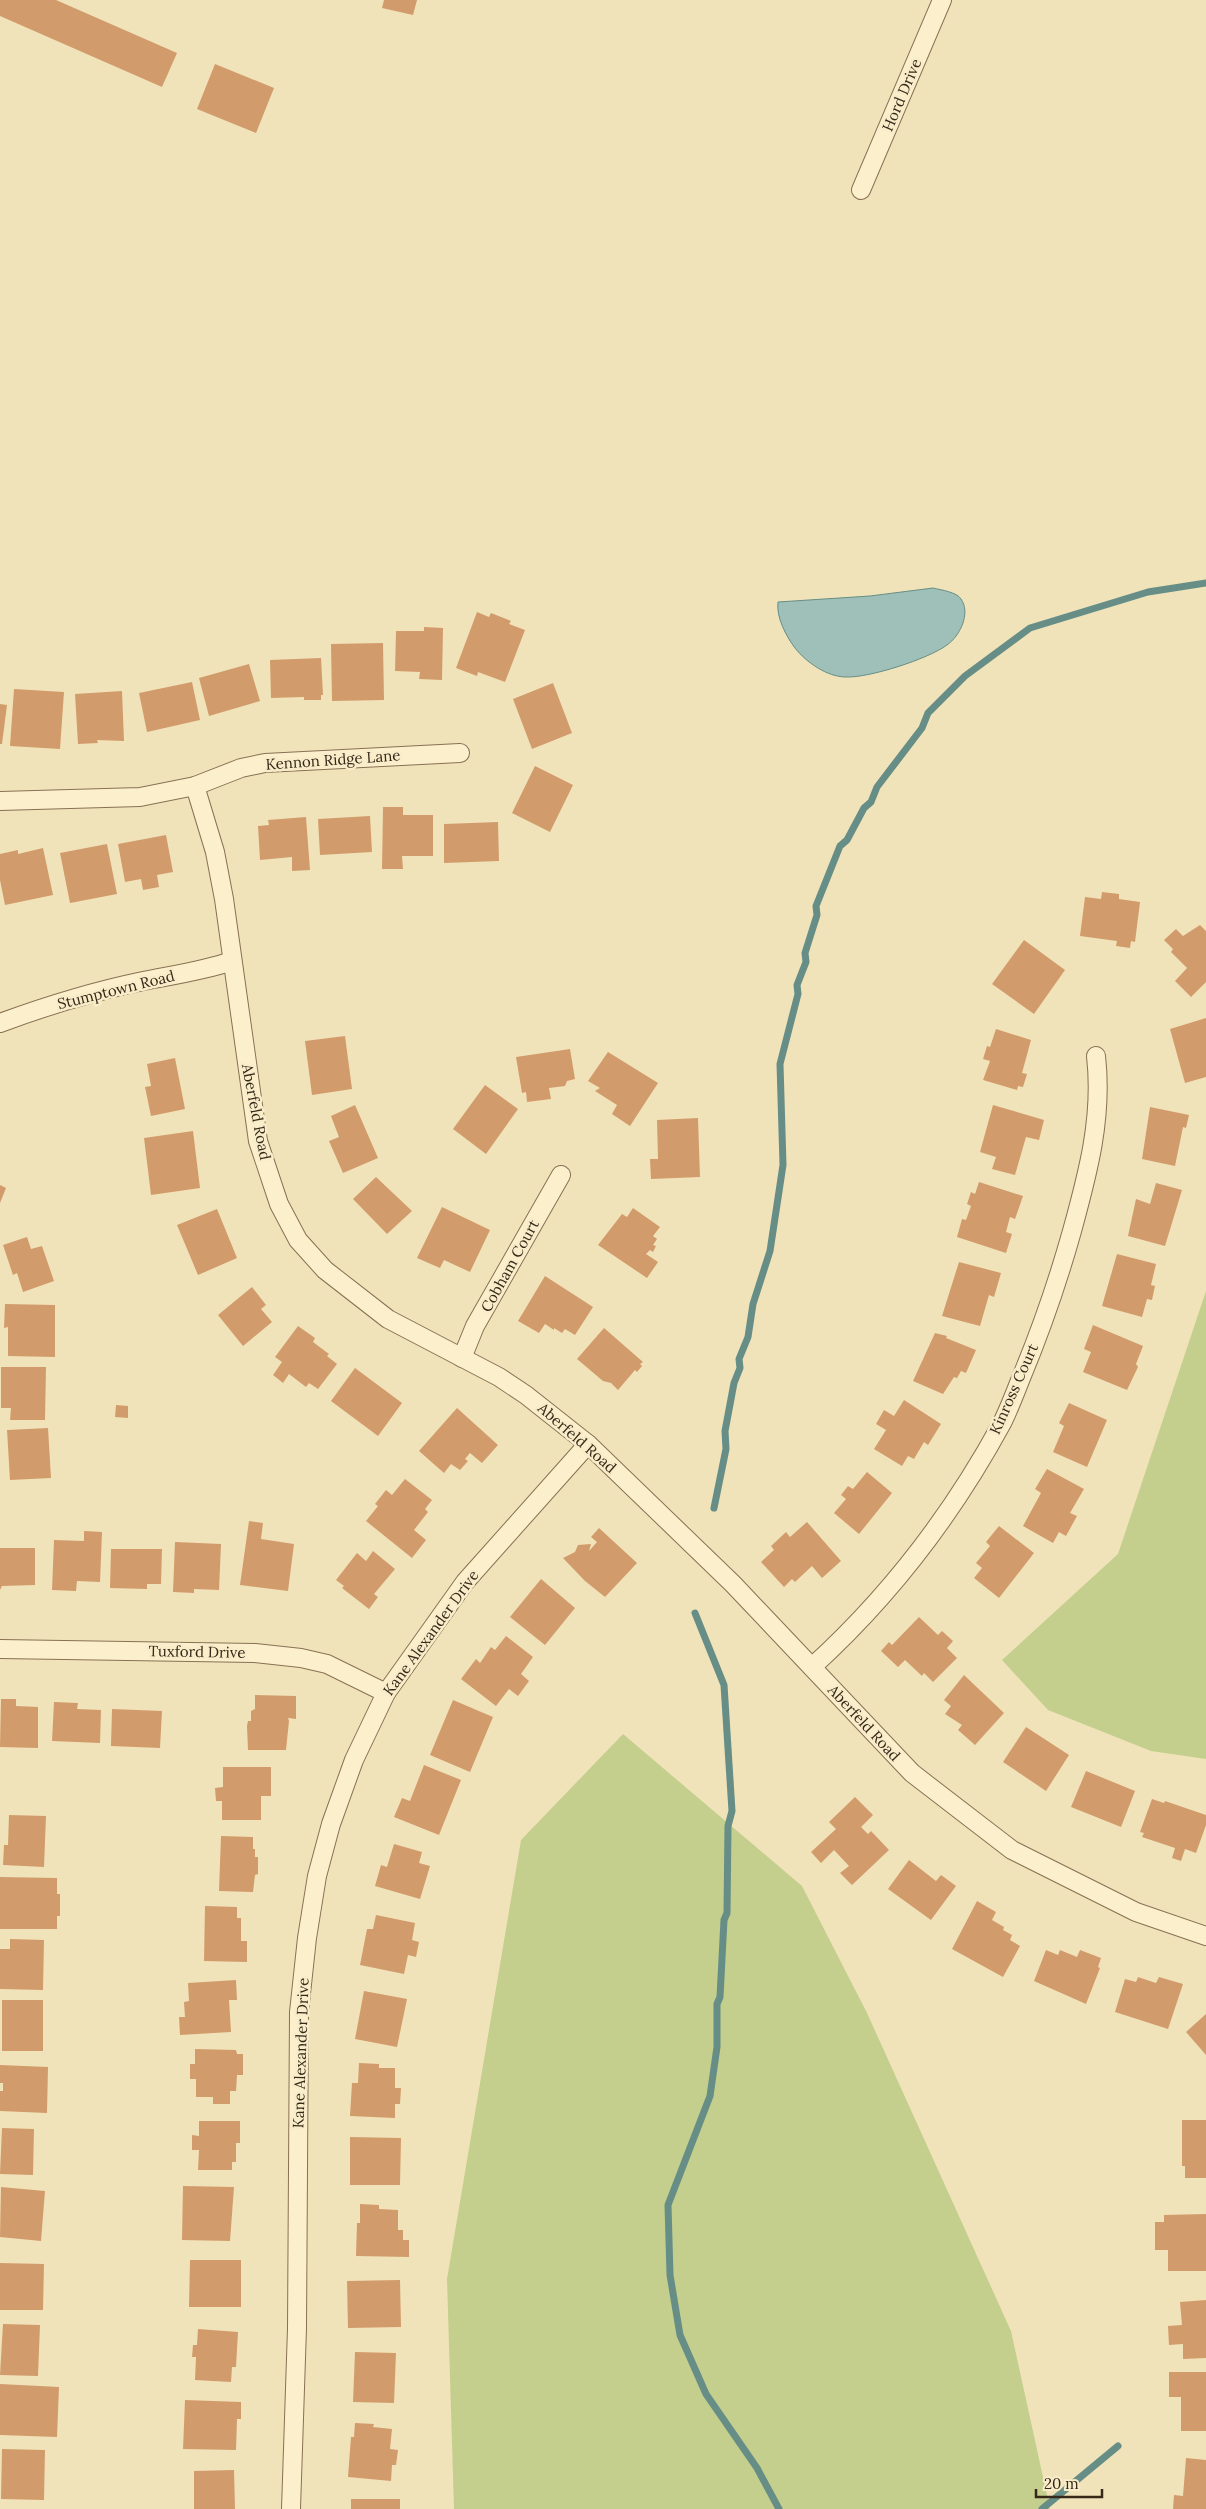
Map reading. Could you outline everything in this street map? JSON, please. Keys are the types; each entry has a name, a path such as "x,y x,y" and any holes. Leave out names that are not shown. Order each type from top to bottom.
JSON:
{"street":[{"name":"Hord Drive","path":"861,190 942,0"},
{"name":"Kennon Ridge Lane","path":"0,801 140,797 195,786 241,768 265,763 460,753"},
{"name":"Aberfeld Road","path":"195,786 215,852 258,1141 279,1204 298,1240 325,1270 388,1319 499,1377 526,1395 588,1444 733,1584 912,1773 1012,1850 1136,1912 1206,1936"},
{"name":"Stumptown Road","path":"0,1023 29,1012 142,982 209,969 232,961"},
{"name":"Kinross Court","path":"812,1667 894,1584 950,1510 1002,1422 1057,1284 1096,1139 1098,1097 1096,1056"},
{"name":"Cobham Court","path":"462,1358 476,1326 561,1175"},
{"name":"Kane Alexander Drive","path":"291,2509 297,2328 299,2012 306,1938 317,1876 331,1824 354,1760 386,1693 465,1582 588,1444"},
{"name":"Tuxford Drive","path":"0,1649 255,1653 301,1658 327,1664 386,1693"}],"green space":[{"path":"1206,1291 1206,1759 1151,1751 1048,1710 1002,1660 1118,1554"},
{"path":"623,1734 802,1886 867,2013 1011,2331 1050,2509 454,2509 447,2279 521,1840"}],"water":[{"path":"933,588 956,595 964,605 963,624 956,636 947,645 913,662 869,674 846,677 824,672 795,648 780,620 778,602 870,596"}],"building":[{"path":"0,0 56,0 177,53 162,87 0,16"},
{"path":"384,0 417,0 413,15 382,8"},
{"path":"215,64 274,88 256,133 197,109"},
{"path":"477,612 489,617 491,613 511,621 509,624 525,630 505,682 478,672 477,676 456,668"},
{"path":"424,627 443,628 442,680 419,679 420,672 395,671 396,631 424,631"},
{"path":"383,643 384,700 332,701 331,644"},
{"path":"321,658 323,695 321,695 321,700 304,700 304,697 271,698 270,660"},
{"path":"249,664 260,701 209,716 199,678"},
{"path":"192,682 200,720 147,732 139,693"},
{"path":"553,683 572,733 532,749 513,699"},
{"path":"14,689 64,692 60,749 10,746"},
{"path":"122,691 124,741 97,740 98,743 78,744 75,694"},
{"path":"0,704 7,705 2,744 0,744"},
{"path":"535,766 573,785 550,832 512,813"},
{"path":"383,807 403,807 403,815 433,815 433,856 402,856 403,869 382,869"},
{"path":"370,816 372,852 320,855 318,819"},
{"path":"306,817 310,870 292,871 292,857 260,860 258,826 269,825 268,820"},
{"path":"498,822 499,861 444,863 444,824"},
{"path":"166,835 173,872 157,875 159,887 143,890 141,879 125,882 118,844"},
{"path":"107,844 117,894 70,903 60,853"},
{"path":"43,848 53,895 5,905 0,880 0,854 18,850 18,854"},
{"path":"1102,892 1119,894 1119,899 1140,902 1135,942 1131,941 1130,948 1116,946 1117,941 1080,936 1085,897 1101,899"},
{"path":"1200,925 1206,931 1206,982 1191,997 1175,981 1187,968 1171,952 1173,949 1164,940 1176,929 1183,936"},
{"path":"1024,940 1065,970 1034,1014 992,984"},
{"path":"1206,1018 1206,1077 1185,1083 1170,1029"},
{"path":"996,1029 1031,1040 1022,1073 1027,1074 1023,1087 1018,1086 1017,1090 983,1080 990,1061 983,1059 987,1046 990,1047"},
{"path":"345,1036 352,1089 312,1095 305,1041"},
{"path":"570,1049 575,1079 567,1081 565,1086 549,1088 551,1099 527,1102 526,1092 522,1093 516,1057"},
{"path":"608,1052 658,1083 630,1126 612,1114 617,1105 595,1091 600,1088 588,1081"},
{"path":"175,1058 185,1109 151,1116 145,1087 151,1086 147,1064"},
{"path":"485,1085 518,1109 486,1154 453,1129"},
{"path":"355,1105 378,1158 343,1173 329,1141 339,1137 331,1116"},
{"path":"993,1105 1044,1120 1039,1140 1026,1137 1015,1175 992,1169 996,1157 980,1152"},
{"path":"1150,1107 1189,1115 1186,1128 1183,1127 1175,1166 1142,1159"},
{"path":"698,1118 700,1177 651,1179 650,1159 658,1159 657,1120"},
{"path":"193,1131 200,1188 151,1195 144,1138"},
{"path":"376,1177 412,1211 387,1234 353,1199"},
{"path":"979,1182 1023,1196 1015,1219 1010,1217 1006,1232 1012,1234 1006,1253 957,1237 962,1219 966,1220 971,1206 967,1204 971,1192 975,1194"},
{"path":"1156,1183 1182,1190 1165,1246 1128,1236 1136,1199 1150,1204"},
{"path":"0,1185 6,1188 0,1203"},
{"path":"442,1207 490,1230 470,1272 444,1260 440,1268 417,1258"},
{"path":"633,1208 660,1227 653,1236 657,1239 653,1245 656,1246 653,1252 650,1250 646,1254 658,1262 647,1278 598,1245 622,1214 627,1217"},
{"path":"217,1209 237,1258 198,1275 177,1225"},
{"path":"27,1237 31,1249 42,1246 54,1281 23,1292 17,1273 13,1275 3,1245"},
{"path":"1117,1254 1156,1264 1151,1285 1155,1286 1152,1300 1147,1299 1142,1317 1102,1306"},
{"path":"959,1262 1001,1273 994,1297 989,1295 980,1326 942,1316"},
{"path":"545,1276 593,1307 575,1335 565,1329 562,1333 545,1324 539,1333 518,1321"},
{"path":"252,1287 266,1305 261,1309 272,1322 243,1346 218,1315"},
{"path":"5,1304 55,1305 55,1357 8,1356 8,1327 4,1328"},
{"path":"1093,1325 1143,1346 1136,1364 1138,1367 1127,1390 1083,1372 1091,1352 1084,1349"},
{"path":"298,1326 315,1338 313,1342 329,1354 327,1356 337,1364 318,1389 309,1383 306,1387 289,1374 283,1383 273,1375 282,1362 275,1357"},
{"path":"604,1328 643,1362 640,1364 642,1366 637,1372 635,1370 618,1390 611,1383 603,1381 577,1359"},
{"path":"935,1333 947,1336 946,1338 976,1350 966,1373 961,1371 957,1378 954,1377 943,1394 913,1381"},
{"path":"1,1367 46,1367 45,1420 10,1420 11,1408 1,1408"},
{"path":"355,1368 402,1403 378,1436 331,1401"},
{"path":"904,1400 941,1424 928,1445 924,1442 914,1459 908,1456 902,1466 874,1449 886,1430 876,1424 884,1410 894,1416"},
{"path":"1069,1403 1107,1420 1087,1467 1053,1452 1064,1426 1059,1423"},
{"path":"116,1405 128,1406 128,1418 115,1417"},
{"path":"457,1408 498,1445 482,1463 470,1453 465,1459 468,1461 460,1470 451,1464 444,1473 419,1451"},
{"path":"48,1428 51,1478 10,1480 7,1430"},
{"path":"1047,1469 1084,1489 1070,1513 1077,1516 1066,1536 1059,1532 1053,1543 1023,1526 1041,1493 1035,1489"},
{"path":"867,1472 892,1493 859,1534 834,1513 846,1499 841,1495 848,1486 853,1489"},
{"path":"405,1479 432,1500 425,1509 428,1512 414,1530 426,1540 412,1558 366,1521 378,1506 375,1504 386,1490 392,1495"},
{"path":"249,1521 263,1523 261,1539 294,1544 288,1591 240,1585"},
{"path":"807,1522 841,1561 822,1578 812,1566 795,1582 792,1579 784,1587 761,1562 774,1550 771,1546 786,1532 790,1537"},
{"path":"999,1526 1034,1553 999,1598 974,1578 982,1568 976,1563 990,1546 986,1542"},
{"path":"599,1528 637,1563 605,1597 585,1581 563,1558 575,1552 578,1545 591,1544 589,1551 597,1542 591,1537"},
{"path":"84,1531 102,1532 100,1582 77,1581 76,1591 52,1590 54,1540 84,1541"},
{"path":"175,1542 221,1544 219,1590 194,1589 194,1593 173,1592"},
{"path":"0,1548 35,1548 35,1585 2,1586 0,1590"},
{"path":"111,1549 162,1549 161,1584 147,1584 147,1589 110,1588"},
{"path":"373,1551 395,1569 374,1594 378,1597 369,1609 342,1588 344,1586 336,1580 357,1553 366,1561"},
{"path":"541,1579 575,1608 545,1645 510,1617"},
{"path":"919,1617 938,1635 942,1631 953,1641 947,1648 957,1658 933,1682 924,1673 922,1676 905,1660 898,1667 881,1651 889,1642 892,1645"},
{"path":"506,1636 533,1657 521,1674 529,1681 518,1696 509,1689 496,1706 461,1679 476,1659 480,1663 491,1647 495,1650"},
{"path":"964,1675 1004,1713 975,1745 958,1730 962,1725 945,1714 951,1706 944,1700"},
{"path":"255,1695 296,1696 296,1719 288,1718 286,1750 248,1750 247,1726 248,1721 251,1721 251,1711 255,1709"},
{"path":"1,1699 16,1699 16,1706 38,1707 38,1748 0,1747"},
{"path":"453,1700 493,1717 470,1772 430,1755"},
{"path":"54,1702 78,1703 77,1709 101,1710 100,1743 52,1741"},
{"path":"112,1709 162,1711 160,1748 111,1746"},
{"path":"1026,1727 1069,1755 1046,1791 1003,1762"},
{"path":"424,1765 461,1780 439,1835 394,1817 402,1798 410,1801"},
{"path":"223,1767 271,1767 271,1796 261,1796 261,1820 222,1820 222,1801 216,1801 215,1788 223,1787"},
{"path":"1086,1771 1135,1791 1121,1827 1071,1807"},
{"path":"855,1797 873,1815 861,1827 868,1834 871,1831 889,1850 852,1885 840,1873 849,1866 834,1850 821,1863 811,1852 836,1829 829,1822"},
{"path":"1152,1799 1164,1803 1165,1801 1206,1815 1206,1825 1196,1853 1185,1849 1181,1861 1172,1858 1175,1848 1142,1837 1144,1833 1140,1832"},
{"path":"9,1815 46,1816 44,1867 3,1865 4,1845 8,1845"},
{"path":"221,1836 253,1837 255,1857 258,1857 258,1874 255,1875 253,1892 219,1891"},
{"path":"394,1844 422,1852 419,1863 430,1866 420,1899 375,1886 381,1865 387,1867"},
{"path":"909,1860 936,1881 941,1875 956,1886 931,1920 888,1889"},
{"path":"0,1877 57,1878 57,1894 60,1894 60,1916 57,1916 57,1929 0,1929"},
{"path":"977,1901 996,1912 992,1920 1004,1927 1003,1930 1012,1935 1010,1940 1020,1946 1003,1977 952,1949"},
{"path":"205,1906 237,1907 237,1918 241,1918 241,1941 247,1941 247,1962 204,1961"},
{"path":"376,1915 415,1923 412,1940 419,1942 416,1957 408,1955 404,1974 360,1965 367,1929 373,1929"},
{"path":"10,1939 44,1940 43,1990 0,1989 0,1949 10,1949"},
{"path":"1046,1950 1058,1955 1060,1950 1077,1957 1080,1950 1101,1958 1098,1967 1100,1968 1086,2004 1034,1981"},
{"path":"1138,1977 1156,1983 1159,1977 1183,1984 1168,2029 1115,2012 1125,1979 1136,1982"},
{"path":"236,1980 237,2000 229,2000 231,2032 180,2035 179,2017 185,2017 184,2002 189,2001 188,1983"},
{"path":"364,1991 407,1999 397,2047 355,2039"},
{"path":"2,2000 43,2000 43,2051 2,2051"},
{"path":"1206,2014 1206,2055 1186,2032"},
{"path":"195,2049 236,2050 237,2054 243,2054 243,2075 237,2075 236,2091 230,2091 230,2104 213,2104 213,2097 196,2097 196,2079 190,2079 190,2064 195,2064"},
{"path":"359,2063 379,2064 379,2068 395,2068 395,2088 401,2088 400,2104 395,2104 395,2118 350,2116 352,2083 358,2083"},
{"path":"0,2065 48,2067 47,2113 0,2111 0,2091 3,2091 3,2083 0,2083"},
{"path":"1182,2120 1206,2120 1206,2178 1185,2178 1185,2166 1182,2166"},
{"path":"199,2121 240,2121 240,2143 236,2143 236,2162 232,2162 232,2170 198,2170 199,2150 192,2150 192,2135 199,2136"},
{"path":"2,2128 34,2129 33,2175 0,2174"},
{"path":"350,2137 401,2138 400,2185 350,2185"},
{"path":"183,2186 234,2187 230,2241 182,2240"},
{"path":"1,2187 45,2191 41,2241 0,2237"},
{"path":"360,2204 379,2205 379,2209 398,2210 398,2230 403,2230 403,2240 409,2240 409,2257 356,2256 357,2223 360,2223"},
{"path":"1206,2214 1206,2271 1168,2271 1168,2250 1155,2250 1155,2222 1164,2222 1164,2215"},
{"path":"190,2260 241,2260 241,2307 189,2307"},
{"path":"0,2263 44,2264 43,2310 0,2310"},
{"path":"400,2280 401,2327 348,2328 347,2281"},
{"path":"1206,2300 1206,2358 1183,2359 1183,2344 1169,2345 1168,2326 1182,2325 1180,2302"},
{"path":"3,2324 40,2325 38,2376 0,2375"},
{"path":"198,2329 238,2332 236,2367 232,2367 231,2382 195,2380 196,2357 192,2357 193,2345 197,2345"},
{"path":"355,2352 396,2353 394,2403 353,2402"},
{"path":"1169,2372 1206,2372 1206,2431 1181,2431 1181,2397 1169,2397"},
{"path":"0,2384 59,2387 57,2437 0,2435"},
{"path":"185,2400 241,2402 241,2419 237,2419 236,2450 183,2449"},
{"path":"355,2423 374,2424 373,2427 392,2429 390,2449 398,2450 396,2465 392,2465 391,2481 348,2477 351,2437 354,2437"},
{"path":"2,2449 45,2450 44,2500 1,2499"},
{"path":"1186,2458 1206,2460 1206,2509 1173,2509 1174,2495 1183,2496"},
{"path":"234,2470 235,2509 194,2509 194,2471"},
{"path":"351,2499 400,2499 400,2509 351,2509"}],"waterway":[{"path":"714,1508 726,1449 725,1431 734,1383 740,1368 739,1359 748,1337 753,1304 770,1251 783,1165 780,1064 798,994 797,985 806,962 805,953 817,915 816,906 840,846 847,840 864,808 871,802 877,787 922,728 928,713 965,676 1030,628 1148,592 1206,583"},
{"path":"695,1613 724,1685 732,1811 728,1826 727,1913 724,1920 720,1997 717,2004 717,2047 710,2096 668,2205 670,2275 680,2335 706,2394 757,2468 779,2509"},
{"path":"1042,2509 1118,2446"}]}
